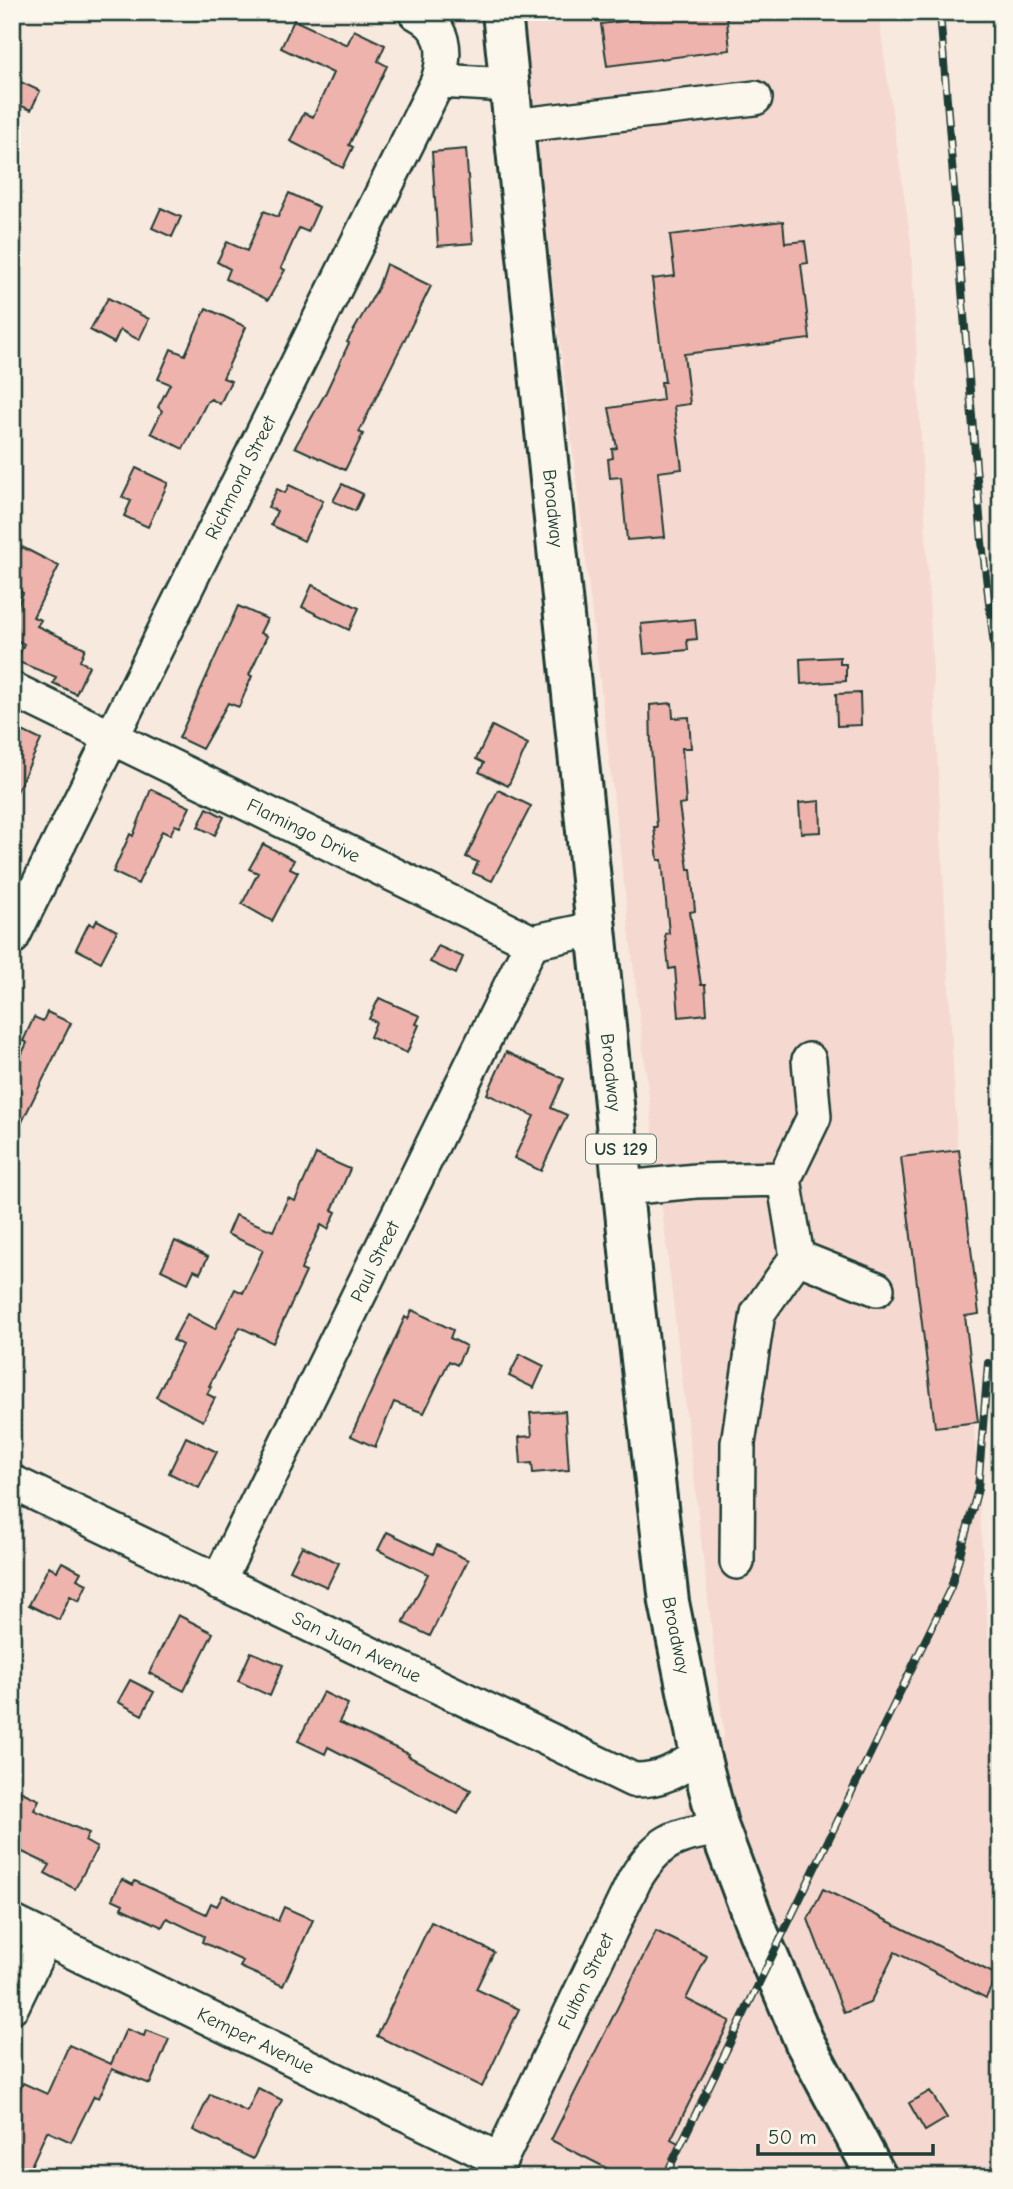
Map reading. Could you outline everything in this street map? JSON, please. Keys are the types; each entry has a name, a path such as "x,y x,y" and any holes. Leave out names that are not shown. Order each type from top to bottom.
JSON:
{"main road":[{"name":"Broadway","path":"502,12 668,1602 700,1755 719,1828 758,1934 804,2041 877,2177"}],"street":[{"name":"Richmond Street","path":"12,938 341,271 438,81 445,57 445,42 429,19 415,12"},
{"path":"438,81 509,85"},
{"path":"513,125 755,98"},
{"name":"Flamingo Drive","path":"12,689 532,942"},
{"path":"532,942 598,928"},
{"name":"Paul Street","path":"218,1582 532,942"},
{"path":"737,1562 738,1443 758,1312 797,1257 783,1179 814,1117 809,1060"},
{"path":"625,1188 695,1181 783,1179"},
{"path":"797,1257 877,1289"},
{"name":"San Juan Avenue","path":"12,1482 633,1780 648,1781 675,1772 700,1755"},
{"name":"Fulton Street","path":"496,2169 650,1853 670,1840 719,1828"},
{"name":"Kemper Avenue","path":"12,1922 496,2169"},
{"path":"12,2006 45,1938"}],"shaded area":[{"path":"521,12 878,12 911,243 964,1278 1001,1825 1001,2177 503,2177 724,1735"}],"building":[{"path":"691,12 726,12 730,50 607,66 601,24"},
{"path":"294,20 347,45 354,30 385,45 378,61 387,66 349,145 353,147 343,168 290,141 304,113 313,117 333,73 281,48"},
{"path":"12,78 40,91 31,110 12,102"},
{"path":"466,149 473,243 438,246 432,152"},
{"path":"289,193 319,207 308,232 299,228 281,268 285,270 268,300 226,279 230,269 217,262 227,242 247,251 264,211 278,217"},
{"path":"161,208 181,217 172,237 152,228"},
{"path":"783,221 785,243 805,241 808,263 801,264 810,339 684,354 690,404 674,406 682,469 658,472 665,537 627,540 621,477 610,478 608,459 613,458 612,449 617,448 609,408 663,400 661,382 665,382 652,279 675,276 670,235"},
{"path":"386,264 431,286 359,432 363,434 345,470 295,447 325,394 349,343 347,342 378,288"},
{"path":"108,298 149,319 139,340 120,330 114,343 90,330"},
{"path":"206,308 246,327 223,378 231,381 220,404 211,399 207,402 183,449 151,433 162,411 158,407 170,384 158,379 171,349 185,355"},
{"path":"136,468 168,483 148,527 124,516 131,501 122,497"},
{"path":"342,484 363,494 355,511 333,501"},
{"path":"289,485 323,501 304,541 271,525 277,511 268,507 277,489 285,493"},
{"path":"22,547 59,566 33,617 41,620 37,626 85,648 80,661 89,666 76,694 53,683 56,677 16,661 24,644 12,638 12,617 23,593 12,587 12,565"},
{"path":"312,585 359,608 349,630 302,607"},
{"path":"238,606 267,619 260,633 267,636 249,675 252,676 239,707 228,703 202,749 179,738"},
{"path":"695,619 697,639 687,640 688,650 644,654 641,624"},
{"path":"840,657 840,664 846,664 846,681 801,684 800,659"},
{"path":"860,693 861,725 837,726 836,694"},
{"path":"672,703 673,718 689,717 691,748 682,748 686,804 679,805 688,869 691,869 695,911 690,912 701,985 705,985 707,1014 679,1017 675,968 669,969 665,934 669,933 662,860 658,860 654,827 657,827 650,705"},
{"path":"12,726 41,740 12,802"},
{"path":"492,726 528,744 508,786 479,772 484,763 476,759"},
{"path":"151,789 190,807 180,827 175,825 170,835 162,831 138,884 113,872 130,834 133,836"},
{"path":"498,790 531,806 492,881 473,873 478,862 466,857"},
{"path":"820,801 821,832 801,833 799,803"},
{"path":"207,808 224,817 215,835 198,827"},
{"path":"263,844 294,860 290,868 298,872 272,921 242,904 258,873 249,869"},
{"path":"97,920 117,931 101,962 76,949 89,923 94,926"},
{"path":"438,946 463,957 456,974 430,962"},
{"path":"379,998 420,1016 407,1053 370,1037 376,1022 369,1019"},
{"path":"47,1012 71,1023 12,1142 12,1074 27,1043 23,1041 34,1017 43,1021"},
{"path":"506,1052 564,1079 551,1108 567,1115 541,1171 514,1158 534,1116 487,1094"},
{"path":"959,1150 979,1314 965,1316 978,1422 935,1427 901,1157"},
{"path":"316,1154 350,1169 332,1210 336,1212 328,1229 321,1225 301,1270 306,1272 273,1343 240,1327 209,1386 211,1387 207,1394 215,1398 203,1421 156,1397 182,1345 173,1340 187,1314 215,1329 235,1289 243,1293 263,1250 227,1234 235,1215 273,1231 288,1198 295,1201"},
{"path":"175,1241 208,1257 200,1273 194,1270 188,1283 161,1270"},
{"path":"412,1310 453,1330 450,1338 466,1346 457,1365 449,1361 424,1413 394,1402 375,1447 351,1436 405,1317 408,1319"},
{"path":"520,1354 544,1366 534,1388 509,1376"},
{"path":"565,1411 569,1470 533,1473 532,1463 521,1464 519,1437 532,1436 530,1413"},
{"path":"186,1437 217,1452 199,1488 169,1473"},
{"path":"387,1532 433,1554 437,1545 468,1560 430,1636 403,1623 428,1574 378,1550"},
{"path":"302,1546 339,1563 327,1587 290,1570"},
{"path":"62,1562 81,1572 77,1579 87,1584 79,1601 70,1596 59,1620 29,1605 49,1566 57,1571"},
{"path":"178,1615 213,1633 184,1691 149,1673"},
{"path":"251,1652 283,1665 270,1696 238,1681"},
{"path":"130,1680 154,1692 142,1715 118,1702"},
{"path":"323,1692 348,1704 339,1722 409,1754 408,1756 471,1790 458,1814 328,1747 325,1754 298,1741"},
{"path":"20,1791 39,1800 34,1810 89,1833 85,1841 97,1848 75,1889 45,1873 50,1865 12,1847 12,1809"},
{"path":"122,1879 133,1885 135,1881 206,1914 211,1903 217,1906 223,1895 278,1921 284,1907 313,1920 283,1986 240,1967 243,1961 202,1942 204,1936 167,1918 162,1927 121,1908 123,1904 112,1899"},
{"path":"823,1889 997,1975 986,1998 895,1952 870,2003 844,2013 808,1919"},
{"path":"431,1922 494,1952 476,1989 519,2009 482,2087 377,2036"},
{"path":"656,1931 707,1956 686,1999 730,2021 671,2139 680,2144 664,2177 624,2177 551,2140"},
{"path":"126,2029 144,2036 146,2030 169,2039 150,2084 112,2069 99,2098 94,2096 71,2142 47,2131 26,2177 12,2177 12,2106 23,2083 47,2094 69,2045 111,2064"},
{"path":"258,2088 282,2100 253,2159 193,2130 210,2094 247,2112"},
{"path":"930,2091 947,2118 925,2131 909,2103"}],"railway":[{"path":"940,12 982,542 1001,706"},
{"path":"665,2177 951,1587 978,1489 988,1363"}]}
